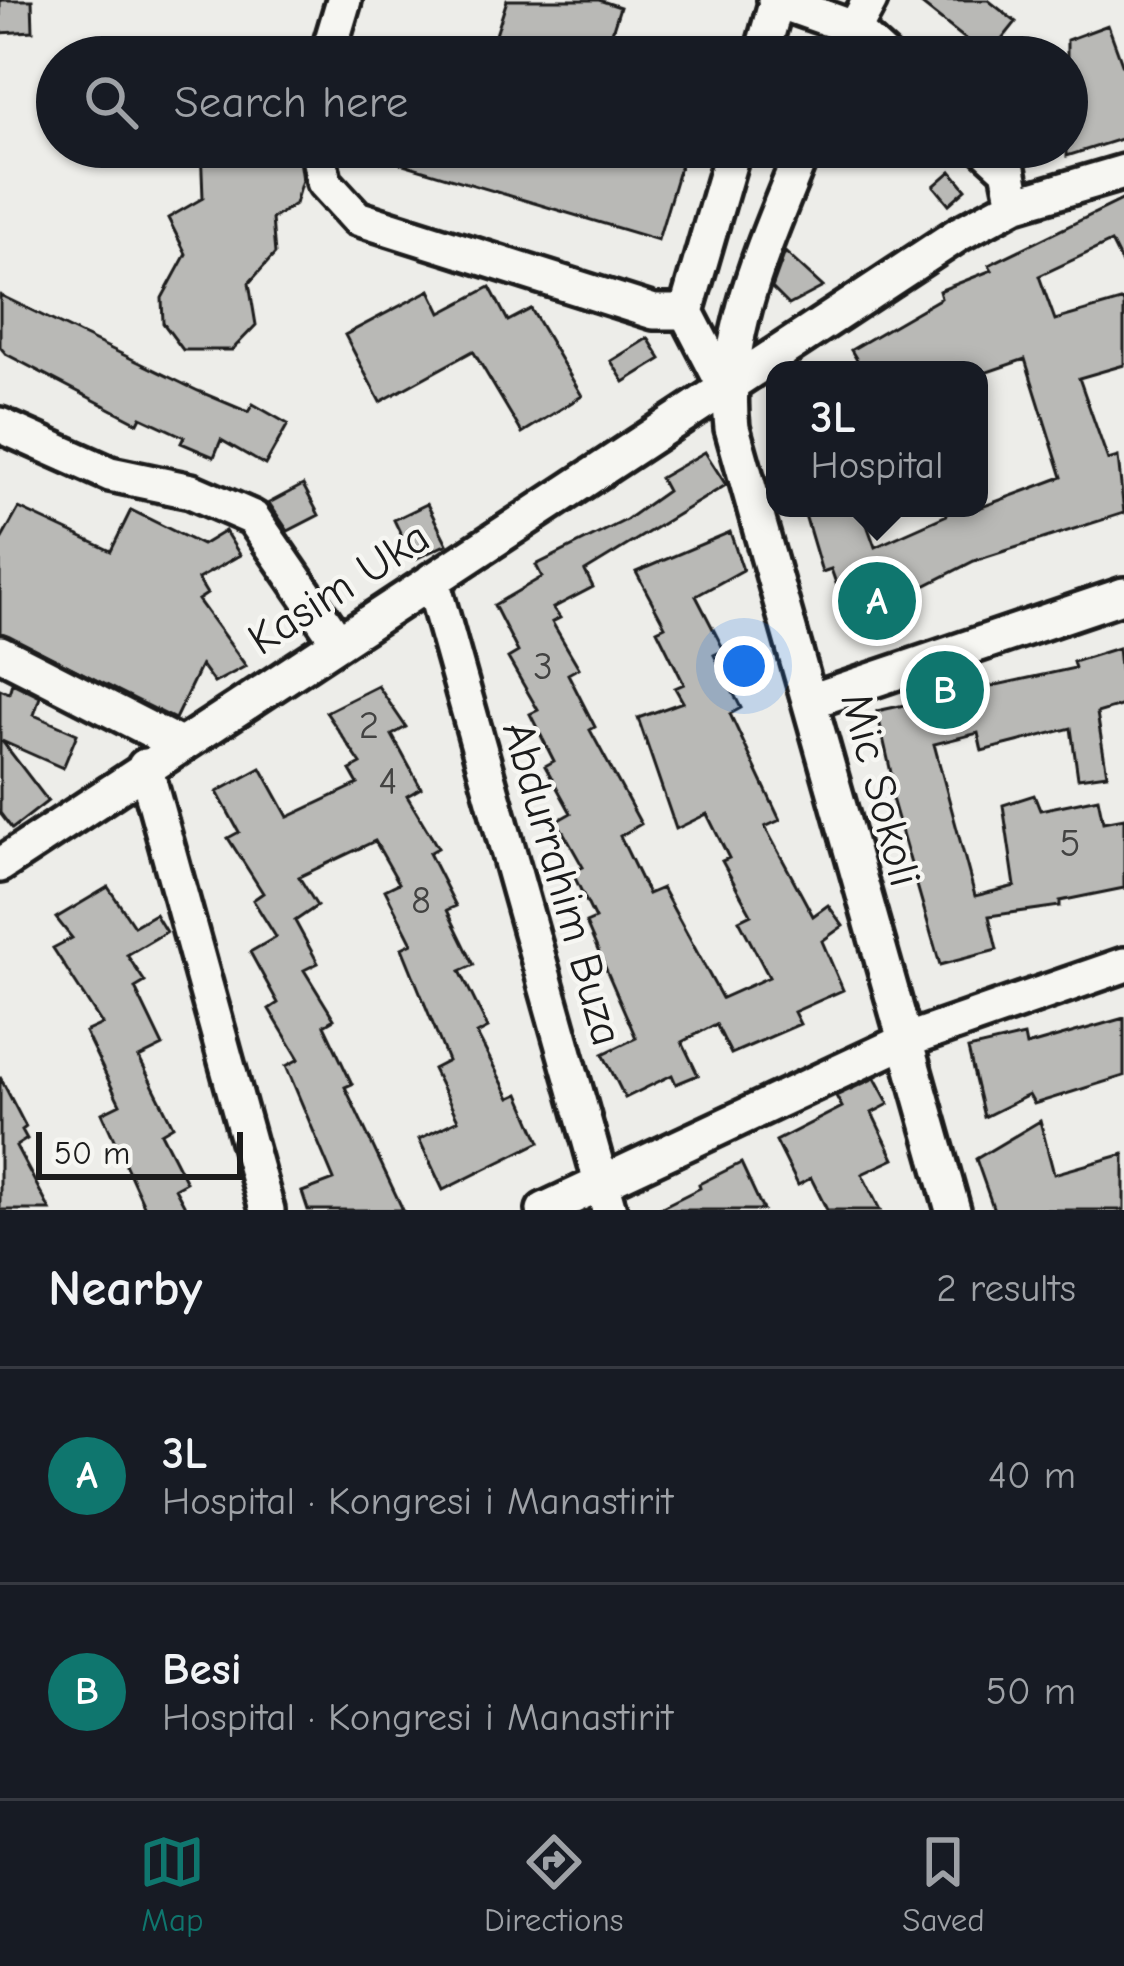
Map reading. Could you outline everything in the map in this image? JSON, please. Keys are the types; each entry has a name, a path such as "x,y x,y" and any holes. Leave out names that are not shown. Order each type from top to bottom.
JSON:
{"street":[{"path":"333,36 344,0"},
{"path":"767,36 776,0 853,28"},
{"path":"321,168 324,182 357,218 653,312 686,312"},
{"path":"728,168 686,312 728,391"},
{"path":"728,391 747,302 796,168"},
{"path":"1007,168 1015,204"},
{"name":"Kasim Uka","path":"772,361 959,234 1015,204 1124,172"},
{"name":"Kasim Uka","path":"0,865 178,744 766,365"},
{"name":"Mic Sokoli","path":"728,391 732,428 953,1210"},
{"path":"0,425 110,474 208,496 253,518 338,640"},
{"name":"Abdurrahim Buza","path":"432,580 605,1195"},
{"path":"811,701 1124,595"},
{"path":"0,653 178,744"},
{"path":"145,766 266,1210"},
{"path":"544,1210 605,1195 905,1041 1124,965"}],"building":[{"path":"0,0 32,0 33,31 0,33"},
{"path":"507,0 599,0 620,7 611,36 496,36"},
{"path":"916,0 988,0 1016,22 1005,36 961,36"},
{"path":"1108,25 1124,69 1124,138 1088,149 1088,36 1078,36"},
{"path":"202,168 300,168 295,204 272,219 275,254 249,283 256,325 232,350 183,350 163,323 162,298 186,254 168,218 203,198"},
{"path":"416,168 680,168 658,240"},
{"path":"951,171 966,189 949,204 934,186"},
{"path":"1124,199 1124,268 1111,242 1039,276 1055,320 1124,300 1124,365 1079,378 1108,460 1118,457 1124,513 974,561 905,596 911,614 854,634 831,569 822,572 806,517 864,517 875,547 942,517 988,517 988,505 1062,477 1025,359 988,372 988,361 858,361 851,350 941,298 939,291 992,270 989,265"},
{"path":"785,252 823,287 789,305 772,288"},
{"path":"490,287 508,321 531,309 582,396 522,433 473,351 380,402 345,335 430,290 441,313"},
{"path":"0,295 198,391 248,412 253,404 288,424 265,465 221,440 214,457 181,443 184,437 141,417 138,423 6,354 0,347"},
{"path":"648,338 661,359 624,382 611,361"},
{"path":"705,452 726,485 585,571 593,587 553,608 560,618 552,622 579,668 568,674 595,727 590,730 641,824 620,836 648,894 662,888 722,998 769,977 739,920 751,914 722,861 729,858 707,814 676,829 638,718 683,702 675,688 684,684 657,630 665,626 636,572 730,532 743,570 696,596 724,650 714,655 741,708 730,714 780,820 765,827 813,916 828,905 843,926 822,941 843,990 794,1012 800,1024 731,1054 716,1024 682,1042 698,1075 676,1084 672,1075 625,1098 603,1054 636,1038 586,923 595,919 572,872 583,867 557,821 571,813 545,766 554,761 530,714 538,710 508,658 518,652 494,605 542,577 536,565 626,520 667,491 660,478"},
{"path":"303,485 319,515 288,531 269,503"},
{"path":"427,504 447,544 413,560 394,520"},
{"path":"19,508 111,551 131,510 202,545 225,531 240,555 198,579 207,594 198,600 246,666 214,683 201,665 175,719 0,632 0,542"},
{"path":"1118,648 1124,705 1097,713 1107,774 1078,778 1071,728 982,751 978,733 934,744 975,896 1015,886 1003,805 1034,795 1040,810 1098,798 1103,822 1124,818 1124,888 1060,901 1060,906 989,916 997,950 940,965 889,788 894,786 877,711 1075,668 1073,662"},
{"path":"12,683 40,697 34,715 77,734 63,768 2,741 48,801 12,829 0,813 0,689 9,693"},
{"path":"378,686 406,727 392,735 421,788 407,796 438,848 429,853 456,906 447,910 474,965 460,971 488,1028 477,1034 510,1098 519,1094 540,1142 443,1190 419,1139 458,1120 433,1069 448,1061 402,948 412,943 385,890 399,883 375,841 299,877 317,906 295,921 318,963 304,970 334,1019 324,1025 352,1084 345,1087 403,1210 308,1210 302,1192 334,1180 286,1066 299,1059 269,1009 278,1003 250,952 276,937 253,900 263,893 228,838 239,832 217,792 261,768 288,817 358,784 350,770 361,764 326,712"},
{"path":"108,887 134,926 155,914 166,932 127,955 145,982 135,988 163,1046 139,1058 173,1126 161,1133 186,1182 175,1188 187,1210 146,1210 102,1113 120,1104 85,1032 102,1024 53,948 72,938 56,918"},
{"path":"1124,1018 1124,1076 1034,1104 1029,1095 984,1117 968,1049 1024,1036 1026,1046"},
{"path":"0,1077 26,1127 22,1130 27,1139 16,1146 50,1210 0,1210"},
{"path":"875,1078 889,1104 872,1113 894,1159 862,1174 880,1210 827,1210 811,1178 798,1185 776,1141 842,1107 836,1096"},
{"path":"1040,1121 1054,1174 1124,1154 1124,1210 994,1210 976,1159"},
{"path":"741,1163 763,1210 656,1210 700,1188 699,1184"}],"place":[{"name":"3L","path":"877,601"},
{"name":"Besi","path":"945,690"}]}
